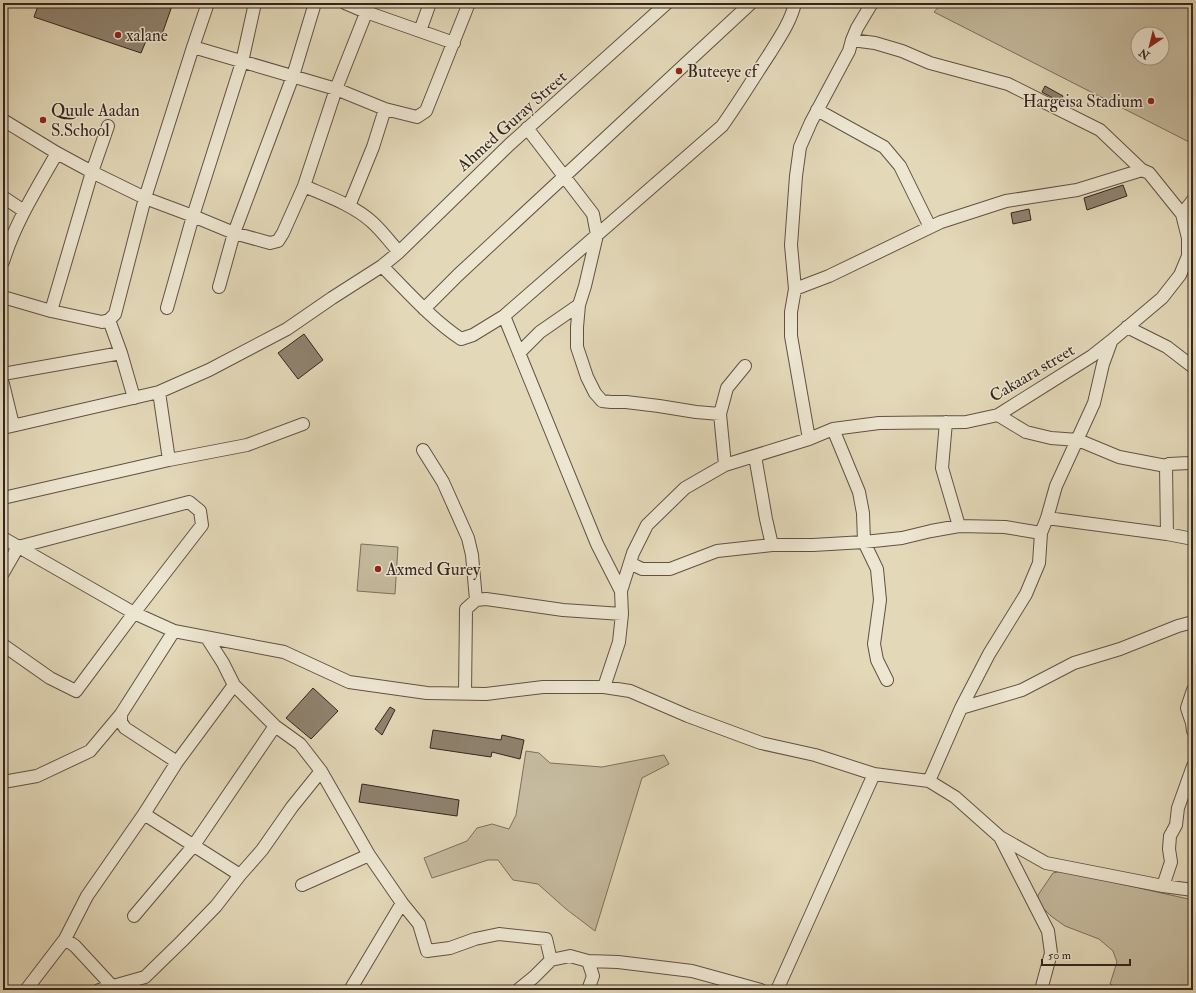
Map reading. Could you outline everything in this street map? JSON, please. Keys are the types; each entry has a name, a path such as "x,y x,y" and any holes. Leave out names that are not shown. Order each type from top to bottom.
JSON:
{"street":[{"path":"3,296 51,311 102,322 110,320 116,314 145,198 208,3"},
{"path":"167,308 192,216 242,62 255,3"},
{"path":"219,287 234,233 293,76 316,3"},
{"path":"345,3 368,8 420,31 454,43"},
{"path":"420,31 430,3"},
{"path":"193,47 336,89 385,108 417,118 426,111 469,3"},
{"name":"Ahmed Guray Street","path":"8,427 159,392 209,370 287,329 382,266 399,252 527,128 667,3"},
{"path":"424,309 458,275 751,3"},
{"path":"382,266 424,309 451,332 461,338 473,335 504,316 722,126 784,30 793,13 795,3"},
{"path":"809,439 791,336 791,312 795,289 791,245 796,176 800,148 817,110 849,51 857,28 872,3"},
{"path":"3,120 57,153 145,198 234,233 270,243 278,240 283,233 304,186 336,89 368,8"},
{"path":"852,40 875,43 902,51 930,63 1008,84 1100,130 1142,170 1149,173 1182,214 1193,200"},
{"path":"349,206 373,147 385,108"},
{"path":"817,110 884,147 900,166 930,227"},
{"path":"51,311 92,172 108,126"},
{"path":"527,128 593,214 597,235 585,286 578,305 577,347 587,377 595,393 602,400 720,414"},
{"path":"4,255 24,211 57,153"},
{"path":"795,289 829,276 941,222 1006,201 1077,190 1142,170"},
{"path":"304,186 349,206 373,223 399,252"},
{"path":"3,197 24,211"},
{"name":"Cakaara street","path":"621,591 633,553 647,525 685,488 725,465 833,430 879,423 966,422 998,415 1092,356 1111,342 1162,298 1180,275 1188,256 1191,240 1182,214"},
{"path":"519,353 540,332 578,305"},
{"path":"504,316 597,544 621,591 622,614 619,642 604,687"},
{"path":"110,320 134,398"},
{"path":"1127,327 1166,348 1193,367"},
{"path":"929,781 962,708 989,654 1026,594 1039,563 1041,533 1056,486 1094,403 1103,364 1111,342"},
{"path":"3,374 121,353"},
{"path":"725,465 720,414 727,388 745,366"},
{"path":"3,384 8,427"},
{"path":"159,392 169,460"},
{"path":"998,415 1026,432 1050,438 1078,440 1119,457 1166,466 1169,464 1189,464 1193,462"},
{"path":"946,422 942,468 959,526"},
{"path":"3,498 169,460 247,445 303,424"},
{"path":"833,430 859,492 863,512 864,542 877,569 880,600 874,644 878,660 887,680"},
{"path":"423,450 443,482 468,538 472,555 476,600"},
{"path":"756,456 766,519 772,545"},
{"path":"1166,466 1167,534"},
{"path":"3,573 18,547 189,502 200,511 202,525 76,691 50,678 3,645"},
{"path":"1047,518 1167,534 1193,539"},
{"path":"630,563 642,569 670,569 717,551 772,545 813,545 864,542 902,538 959,526 1005,527 1041,533"},
{"path":"3,538 134,613 174,631 284,652 349,682 427,693 486,694 543,687 604,687 630,691 688,716 761,743 815,755 874,774 929,781 955,797 1000,837 1046,863 1163,886 1193,890"},
{"path":"464,694 466,609 476,600 486,599 563,610 622,614"},
{"path":"962,708 1022,690 1074,663 1120,649 1178,626 1193,622"},
{"path":"3,782 36,776 90,751 121,714 174,631"},
{"path":"206,638 223,663 234,685 275,726 300,744 321,771 369,856 402,904 419,924 427,951 450,948 475,939 499,934 546,939 551,960"},
{"path":"26,990 65,939 87,896 144,814 177,762 234,685"},
{"path":"1193,690 1187,708 1193,731"},
{"path":"121,714 120,722 125,728 177,762"},
{"path":"134,916 194,845 275,726"},
{"path":"1163,886 1171,862 1169,849 1170,836 1176,825 1178,808 1193,766"},
{"path":"99,990 145,977 216,906 262,850 292,807 321,771"},
{"path":"777,990 874,774"},
{"path":"144,814 240,875"},
{"path":"1000,837 1048,931 1051,953 1041,990"},
{"path":"302,885 369,856"},
{"path":"350,990 402,904"},
{"path":"65,939 75,946 112,986"},
{"path":"518,990 551,960 570,956 588,961 618,962 692,971 761,990"},
{"path":"588,961 593,976 588,990"}],"shaded area":[{"name":"Hargeisa Stadium","path":"942,3 1193,3 1193,144 934,12"},
{"name":"Axmed Gurey","path":"361,544 398,547 395,594 357,591"},
{"path":"526,751 539,753 550,763 602,767 664,755 669,764 642,778 595,931 566,909 538,884 513,880 498,860 488,860 432,878 424,858 467,841 477,828 492,824 509,829 516,815"},
{"path":"1062,871 1193,900 1193,990 1124,990 1110,984 1117,962 1113,951 1099,939 1065,926 1051,916 1038,903 1038,895 1053,873"}],"building":[{"name":"xalane","path":"39,3 173,3 160,40 148,36 141,53 34,17"},
{"path":"1045,86 1063,96 1060,102 1042,92"},
{"path":"1123,185 1127,196 1087,210 1084,198"},
{"path":"1029,209 1031,220 1013,224 1011,213"},
{"path":"304,334 323,360 298,379 278,353"},
{"path":"313,688 338,711 311,739 286,718"},
{"path":"390,707 395,710 382,735 375,729"},
{"path":"433,730 501,740 502,735 524,740 520,759 492,752 491,757 430,748"},
{"path":"362,784 459,800 457,816 359,802"}],"place":[{"name":"xalane","path":"118,35"},
{"name":"Buteeye cf","path":"679,71"},
{"name":"Hargeisa Stadium","path":"1151,101"},
{"name":"Quule Aadan S.School","path":"43,120"},
{"name":"Axmed Gurey","path":"378,569"}]}
